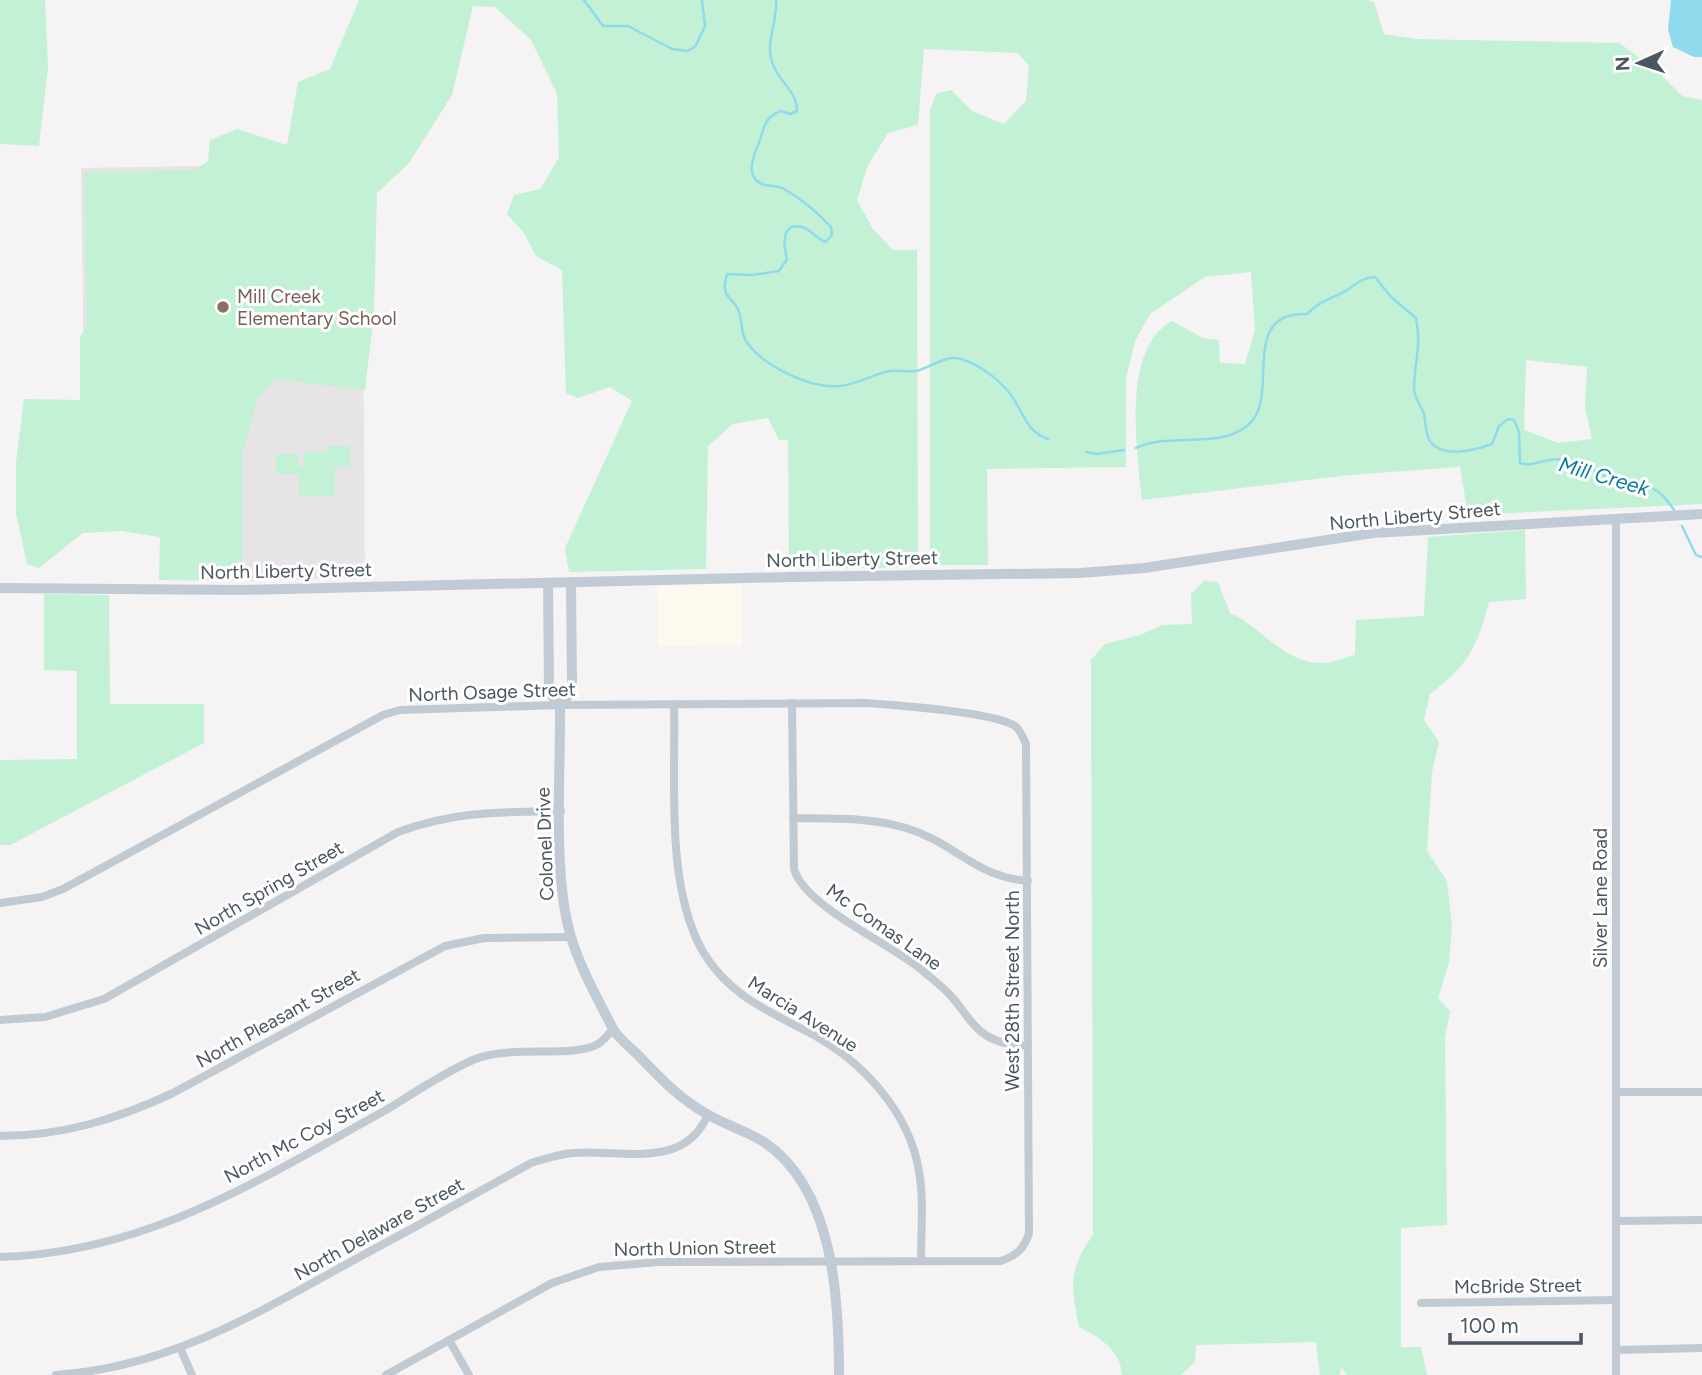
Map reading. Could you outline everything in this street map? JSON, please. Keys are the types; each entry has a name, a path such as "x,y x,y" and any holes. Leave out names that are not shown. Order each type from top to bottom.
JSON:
{"main road":[{"name":"North Liberty Street","path":"0,589 240,590 1080,573 1144,568 1373,533 1702,514"},
{"name":"Colonel Drive","path":"548,583 549,686 552,696 560,705 562,884 571,937 586,978 613,1029 665,1084 708,1114 762,1141 792,1166 811,1196 830,1262 839,1304 839,1375"},
{"name":"Colonel Drive","path":"560,705 569,695 572,684 571,583"}],"street":[{"name":"Silver Lane Road","path":"1616,519 1616,1375"},
{"name":"North Osage Street","path":"0,903 42,897 63,889 383,715 418,708 792,703 911,706 1010,724 1024,738"},
{"name":"Mc Comas Lane","path":"792,703 794,869 804,890 829,910 880,940 921,969 951,996 985,1035 1005,1044 1028,1046"},
{"name":"Marcia Avenue","path":"674,704 678,874 693,932 714,967 738,993 768,1014 810,1033 840,1052 866,1075 892,1105 911,1139 919,1170 922,1202 920,1261"},
{"name":"West 28th Street North","path":"1024,738 1028,881 1026,1244"},
{"name":"North Spring Street","path":"0,1020 45,1017 104,999 398,832 433,820 470,812 561,811"},
{"path":"793,818 851,819 906,828 942,843 990,874 1028,881"},
{"name":"North Pleasant Street","path":"0,1136 57,1132 91,1126 130,1113 173,1093 445,946 484,938 571,937"},
{"name":"North Mc Coy Street","path":"0,1258 86,1248 163,1226 267,1176 473,1060 511,1051 585,1049 599,1043 613,1029"},
{"path":"1616,1093 1702,1092"},
{"name":"North Delaware Street","path":"56,1375 126,1365 181,1350 255,1315 531,1163 572,1153 672,1151 697,1134 708,1114"},
{"path":"1616,1221 1702,1220"},
{"name":"North Union Street","path":"386,1375 552,1283 599,1267 659,1262 1001,1261 1016,1255 1026,1244"},
{"name":"McBride Street","path":"1421,1303 1616,1300"},
{"path":"449,1340 469,1375"},
{"path":"1616,1350 1702,1348"},
{"path":"181,1350 192,1375"}],"shaded area":[{"name":"Mill Creek Elementary School","path":"362,163 365,578 242,581 241,445 85,450 81,168"},
{"path":"741,584 742,645 658,646 657,586"}],"green space":[{"path":"0,0 45,0 48,67 39,146 0,144"},
{"path":"359,0 1367,0 1374,2 1384,34 1417,39 1619,43 1653,67 1682,96 1702,100 1702,504 1468,515 1460,467 1349,475 1142,500 1137,456 1136,403 1145,354 1156,334 1172,321 1203,338 1219,340 1220,363 1245,364 1255,330 1251,272 1205,277 1150,314 1135,341 1126,379 1126,467 987,469 988,565 930,565 930,111 936,94 951,90 972,111 1004,124 1026,101 1029,66 1018,53 924,49 918,125 888,133 868,165 857,200 873,229 893,250 917,250 918,567 789,569 788,440 779,440 768,418 733,424 708,446 706,569 569,572 565,548 632,401 610,387 578,398 566,393 562,270 536,256 524,233 507,214 514,195 540,189 559,158 557,94 531,40 495,7 473,6 452,95 409,163 377,193 374,315 365,390 275,379 257,399 242,455 242,581 159,580 160,537 121,531 83,533 39,568 27,564 16,513 16,462 24,399 80,400 80,337 87,325 84,172 194,170 208,161 210,140 237,129 287,145 298,82 330,69","holes":["1526,360 1587,367 1585,407 1592,439 1558,443 1524,430"]},
{"path":"327,446 350,446 350,466 335,467 335,496 299,496 299,474 276,474 276,454 298,454 298,466 304,467 304,452 326,452"},
{"path":"1525,530 1526,599 1489,602 1475,644 1454,674 1430,694 1424,720 1439,742 1432,772 1427,851 1447,881 1452,926 1449,963 1438,998 1450,1011 1445,1038 1447,1225 1401,1228 1401,1347 1421,1347 1427,1375 1347,1375 1341,1366 1340,1375 1320,1375 1316,1342 1196,1345 1195,1362 1181,1375 1122,1375 1118,1358 1108,1345 1079,1327 1073,1289 1079,1258 1093,1235 1091,660 1105,644 1140,635 1162,625 1192,624 1191,594 1204,581 1218,582 1230,613 1285,651 1309,662 1339,660 1355,655 1356,620 1424,616 1428,537"},
{"path":"44,594 109,595 110,704 204,704 204,743 10,845 0,845 0,760 77,759 77,671 44,670"}],"water":[{"path":"1671,0 1702,0 1702,57 1694,57 1673,47 1668,30"}],"waterway":[{"name":"Mill Creek","path":"584,0 603,26 628,26 672,49 687,51 695,47 705,26 702,0"},
{"name":"Mill Creek","path":"776,0 770,54 775,69 794,97 797,111 790,114 781,111 766,122 753,158 753,176 762,184 781,188 802,201 831,227 832,235 826,242 805,228 795,226 790,228 785,237 787,259 779,271 752,275 727,274 726,294 738,309 746,341 763,359 787,374 827,386 846,385 883,372 916,371 950,358 961,359 976,365 998,381 1036,433 1048,439"},
{"name":"Mill Creek","path":"1136,448 1165,441 1214,438 1242,430 1253,420 1260,406 1264,354 1267,338 1274,325 1287,316 1307,314 1319,304 1361,281 1375,277 1391,297 1416,318 1418,347 1414,389 1424,414 1428,438 1435,447 1459,452 1492,444 1499,426 1508,419 1514,420 1519,432 1520,463 1530,464 1552,459 1569,462 1624,482 1653,489 1660,493 1674,510"},
{"name":"Mill Creek","path":"1086,452 1097,454 1124,450"},
{"name":"Mill Creek","path":"1682,526 1696,555 1702,557"}],"place":[{"name":"Mill Creek Elementary School","path":"223,307"}]}
